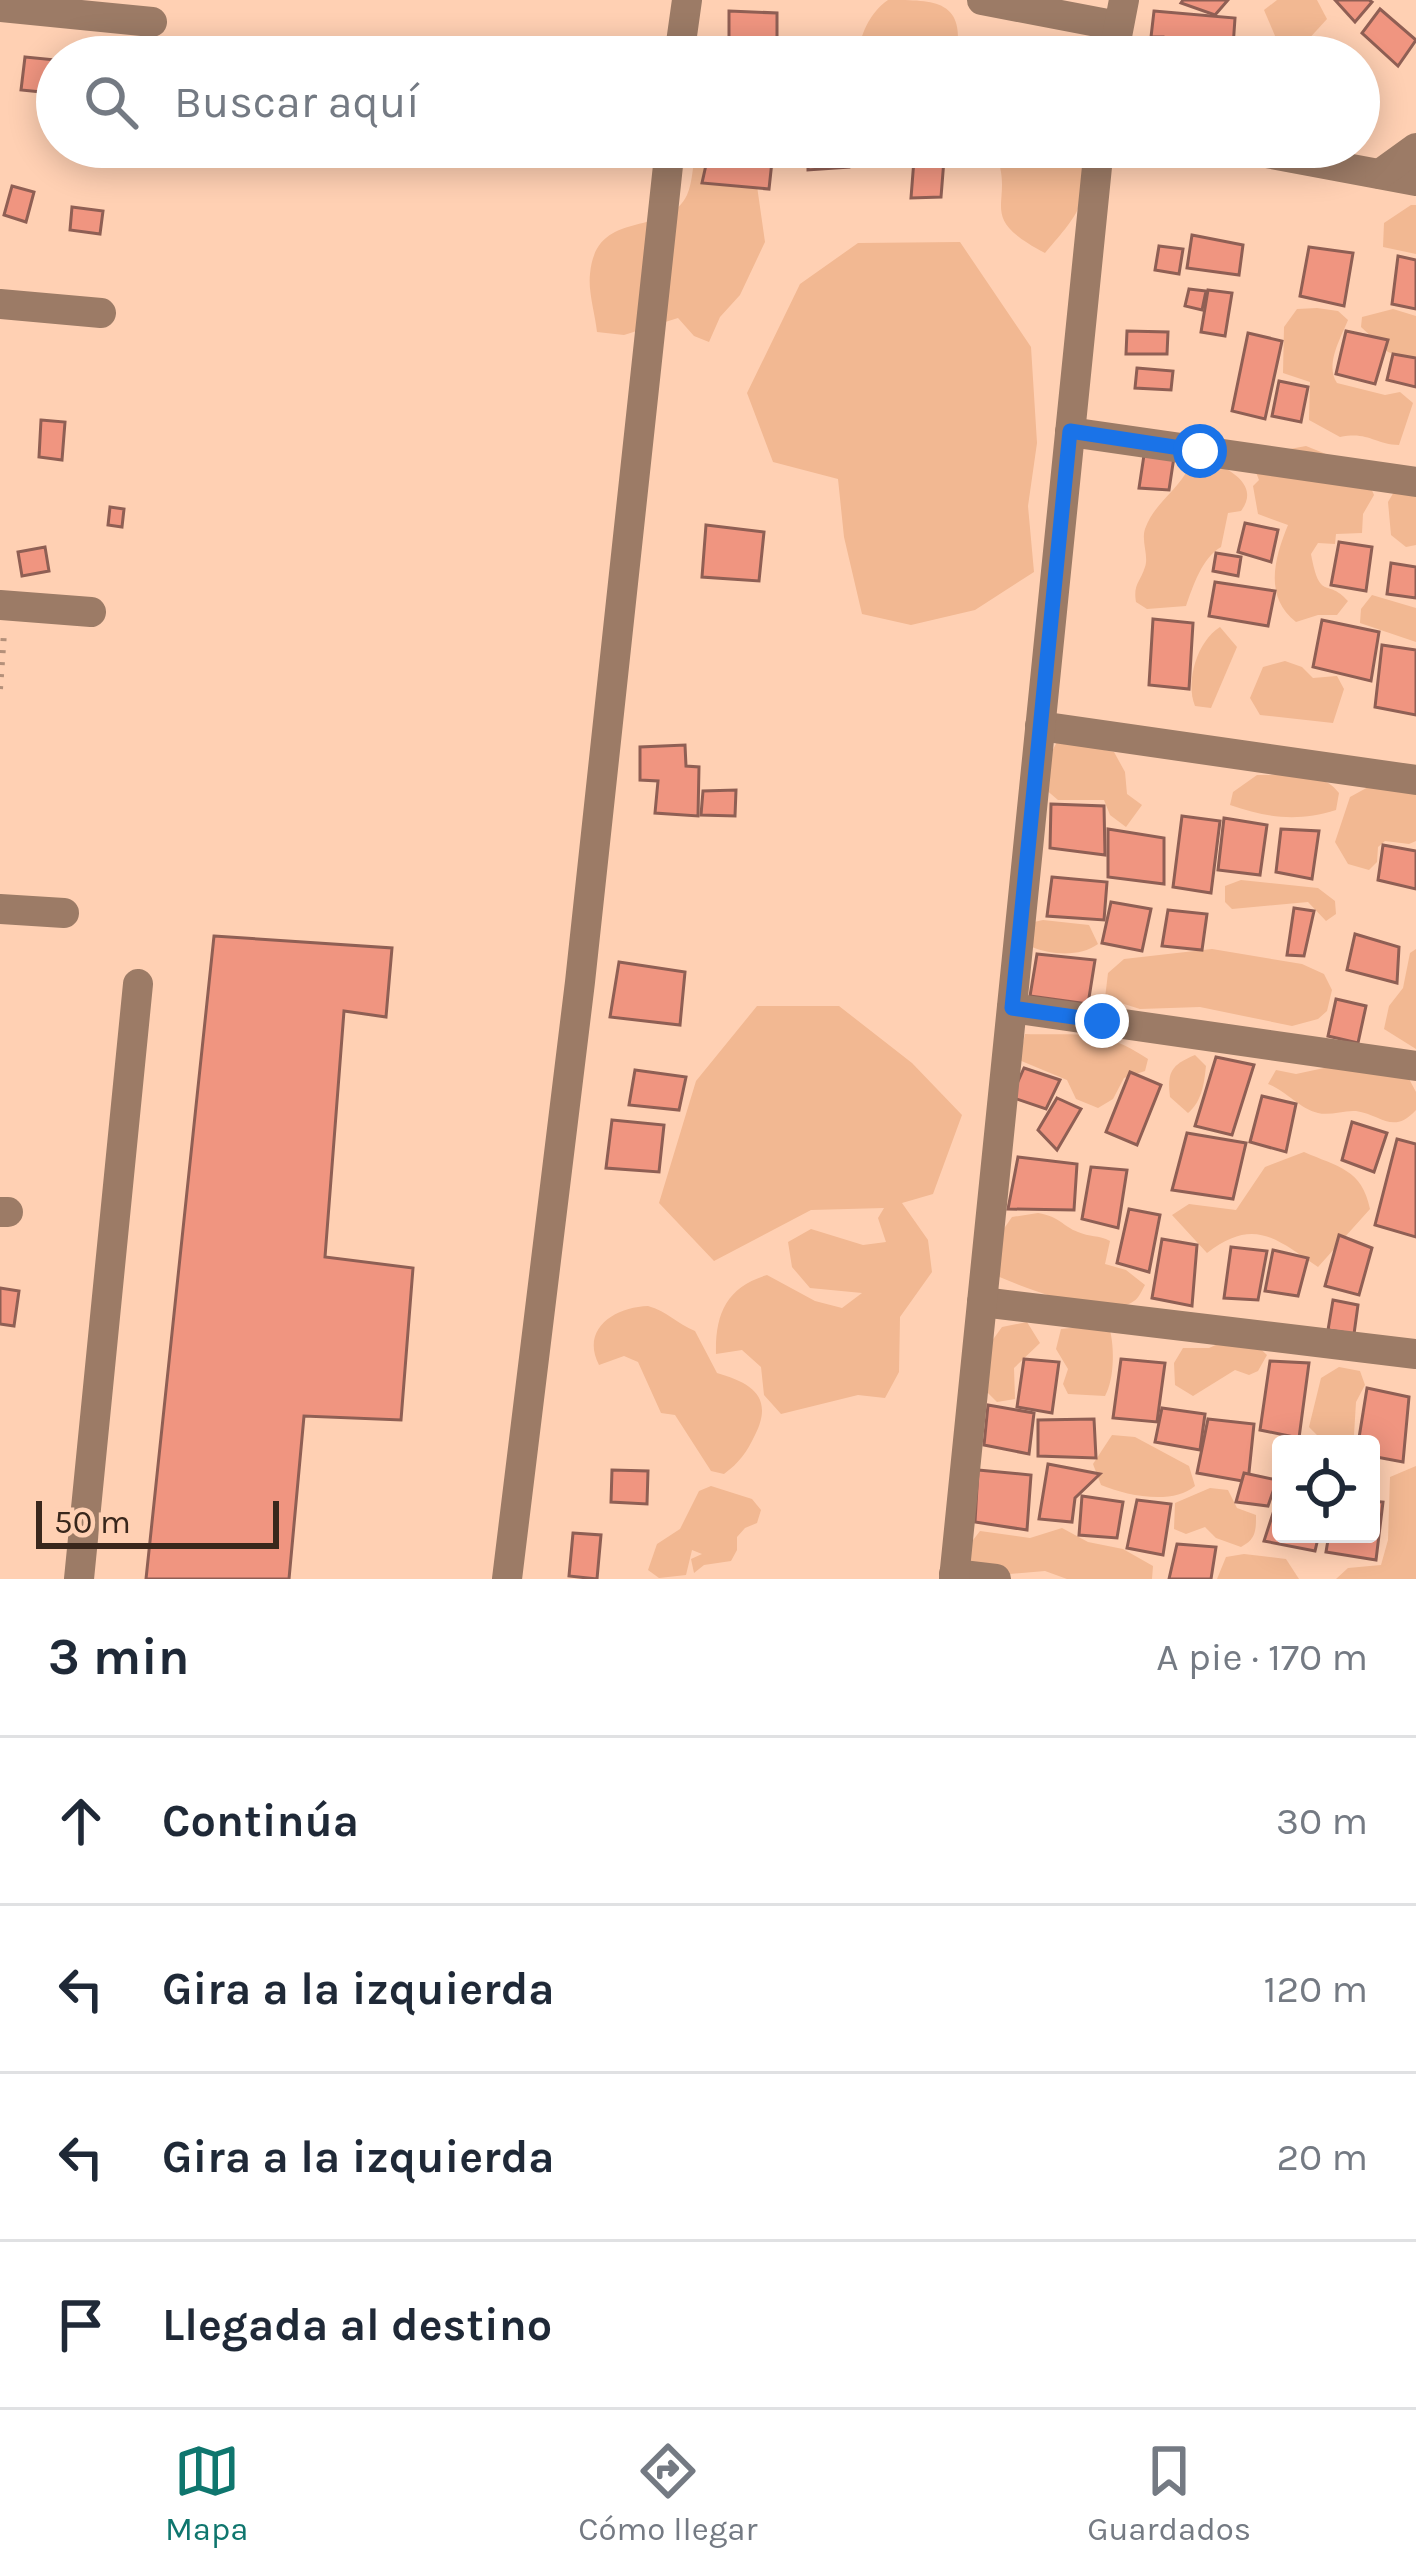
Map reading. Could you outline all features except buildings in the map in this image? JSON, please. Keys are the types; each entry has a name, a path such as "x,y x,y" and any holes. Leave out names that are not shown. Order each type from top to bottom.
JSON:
{"street":[{"path":"682,36 686,0"},
{"path":"982,0 1121,13"},
{"path":"0,7 152,22"},
{"path":"1381,174 1416,148"},
{"path":"507,1579 588,910 668,168"},
{"path":"996,1579 954,1576 1097,168"},
{"path":"1348,168 1416,181"},
{"path":"0,304 101,313"},
{"path":"1070,431 1416,482"},
{"path":"3,605 91,612"},
{"path":"1040,726 1416,781"},
{"path":"0,909 64,913"},
{"path":"80,1579 138,984"},
{"path":"1012,1008 1416,1066"},
{"path":"982,1302 1416,1354"}],"path":[{"path":"0,689 3,605"}],"shaded area":[{"path":"888,0 933,3 952,14 958,36 862,36"},
{"path":"1277,0 1317,0 1327,19 1311,36 1275,36 1264,10"},
{"path":"693,168 762,168 757,186 765,242 740,295 720,317 709,342 694,336 678,318 624,335 597,332 590,281 595,253 618,231 677,208 689,190"},
{"path":"1000,168 1085,168 1080,205 1045,253 1009,228 1001,207"},
{"path":"1416,205 1416,254 1383,247 1384,223"},
{"path":"960,242 1031,347 1037,443 1028,506 1034,572 975,610 911,625 862,614 844,537 838,479 773,462 747,393 800,284 858,243"},
{"path":"1297,309 1338,311 1348,320 1333,360 1337,383 1385,395 1400,392 1413,403 1399,445 1340,437 1309,420 1310,382 1283,373 1284,327"},
{"path":"1393,309 1416,316 1416,362 1388,352 1361,327 1362,317"},
{"path":"1306,446 1355,470 1374,495 1363,514 1362,533 1336,534 1335,544 1318,543 1311,554 1321,584 1348,601 1337,615 1296,622 1279,601 1275,577 1288,525 1258,514 1253,486 1259,480 1252,462 1258,455"},
{"path":"1207,459 1245,485 1246,501 1241,511 1228,513 1221,547 1203,565 1186,606 1147,609 1135,596 1146,563 1145,529 1189,467"},
{"path":"1398,485 1416,489 1416,545 1406,547 1391,535 1388,502"},
{"path":"1372,595 1416,608 1416,642 1360,623 1361,609"},
{"path":"1220,627 1237,647 1211,708 1195,706 1191,686 1195,663 1205,642"},
{"path":"1285,661 1302,667 1313,678 1337,676 1344,689 1333,723 1260,715 1250,698 1263,667"},
{"path":"1058,740 1114,752 1125,772 1127,794 1142,805 1126,827 1110,815 1104,800 1058,800 1044,788 1039,776"},
{"path":"1257,775 1322,780 1339,793 1336,810 1283,817 1230,805 1233,792"},
{"path":"1416,785 1416,841 1385,841 1369,870 1348,864 1335,842 1350,797 1370,786"},
{"path":"1241,880 1318,888 1335,901 1336,914 1326,921 1308,902 1232,909 1225,902 1225,886"},
{"path":"1034,922 1089,925 1098,944 1066,953 1032,947"},
{"path":"1212,949 1302,964 1324,974 1332,990 1327,1011 1318,1019 1292,1026 1200,1007 1140,1009 1105,998 1108,973 1124,959"},
{"path":"1416,949 1416,1049 1384,1029 1389,1006 1403,988 1410,953"},
{"path":"757,1006 839,1006 912,1063 962,1115 933,1194 902,1203 928,1240 932,1272 900,1317 899,1372 885,1398 858,1395 781,1414 764,1395 761,1367 742,1350 716,1354 726,1304 753,1280 767,1275 815,1301 842,1308 862,1293 810,1288 792,1267 788,1242 811,1229 863,1245 886,1242 878,1218 884,1208 811,1210 714,1261 659,1203 696,1081"},
{"path":"1025,1034 1075,1034 1116,1042 1148,1059 1145,1071 1124,1078 1113,1099 1098,1108 1076,1099 1067,1080 1019,1060"},
{"path":"1195,1055 1206,1066 1199,1098 1188,1113 1170,1097 1169,1081 1176,1066"},
{"path":"1352,1062 1408,1077 1416,1092 1416,1110 1394,1122 1356,1111 1318,1113 1268,1084 1276,1070 1296,1074"},
{"path":"1304,1152 1355,1177 1370,1209 1318,1267 1276,1240 1251,1234 1223,1242 1207,1253 1172,1215 1189,1204 1236,1210 1265,1167"},
{"path":"1038,1213 1110,1241 1105,1264 1126,1270 1145,1285 1137,1298 1122,1306 1086,1305 995,1275 998,1237 1012,1217"},
{"path":"648,1306 695,1331 717,1373 749,1387 761,1401 760,1422 752,1441 724,1474 711,1471 675,1415 661,1413 638,1362 624,1356 599,1365 594,1340 604,1322 624,1310"},
{"path":"1027,1322 1040,1343 1014,1368 1015,1399 997,1402 984,1389 989,1345 1002,1327"},
{"path":"1108,1324 1113,1360 1105,1396 1068,1394 1063,1384 1068,1369 1056,1349 1061,1329"},
{"path":"1229,1339 1253,1342 1267,1355 1258,1371 1249,1375 1235,1370 1193,1396 1175,1385 1174,1363 1183,1348 1209,1348"},
{"path":"1339,1367 1360,1371 1365,1385 1356,1402 1354,1435 1317,1435 1309,1427 1321,1378"},
{"path":"1112,1435 1135,1437 1189,1466 1195,1486 1162,1497 1101,1485 1093,1464"},
{"path":"1416,1466 1416,1579 1336,1579 1348,1568 1381,1565 1388,1540 1390,1477"},
{"path":"711,1486 752,1499 761,1510 757,1523 737,1537 731,1561 704,1565 694,1573 691,1559 702,1554 692,1550 686,1575 659,1578 648,1570 657,1544 680,1529 699,1491"},
{"path":"1210,1488 1228,1490 1237,1508 1256,1515 1254,1534 1241,1547 1216,1538 1205,1527 1186,1534 1174,1529 1175,1503"},
{"path":"1062,1528 1088,1542 1123,1549 1153,1566 1152,1579 1067,1579 1045,1571 999,1575 962,1570 963,1553 980,1531 1030,1538"},
{"path":"1226,1557 1286,1559 1299,1579 1217,1579"}],"route":[{"path":"1102,1021 1012,1008 1070,431 1200,451"}]}
